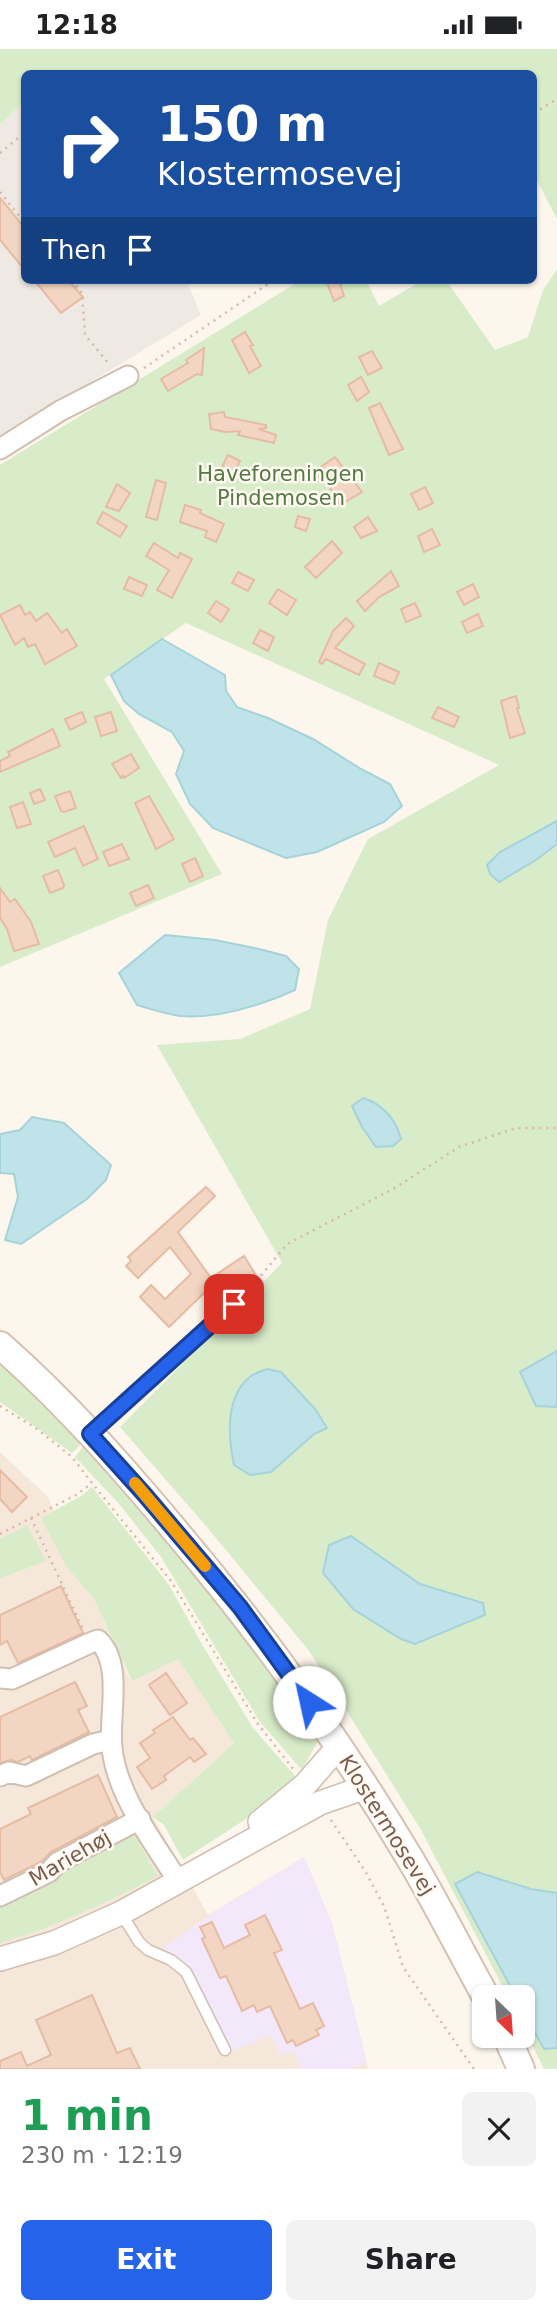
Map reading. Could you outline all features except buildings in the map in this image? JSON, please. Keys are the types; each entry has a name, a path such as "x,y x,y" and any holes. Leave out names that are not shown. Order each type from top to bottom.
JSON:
{"main road":[{"name":"Klostermosevej","path":"0,1345 90,1434 240,1607 294,1680 366,1787 413,1863 479,1985"},
{"path":"512,2048 521,2069"}],"street":[{"path":"0,449 60,411 128,376"},
{"path":"0,1678 12,1679 97,1640 106,1647 114,1694 111,1740 117,1777 178,1881"},
{"path":"0,1776 9,1772 26,1776 93,1744 111,1740"},
{"path":"222,1857 232,1844 305,1785 338,1746"},
{"path":"0,1959 54,1943 121,1913 320,1803 366,1787"},
{"name":"Mariehøj","path":"0,1896 49,1872 57,1863 140,1819"}],"lane":[{"path":"90,1434 234,1304"},
{"path":"121,1913 139,1942 148,1950 171,1959 186,1972 225,2050"}],"path":[{"path":"537,111 557,99"},
{"path":"0,153 21,136"},
{"path":"0,191 21,218"},
{"path":"75,284 82,293 85,335 119,377 128,376 151,365 268,284"},
{"path":"234,1304 287,1244 393,1189 459,1147 516,1128 557,1128"},
{"path":"0,1406 37,1429 72,1457 171,1581 258,1724 305,1785"},
{"path":"0,1534 76,1495 92,1483"},
{"path":"31,1518 90,1643"},
{"path":"320,1803 365,1871 384,1906 403,1967 474,2069"}],"shaded area":[{"path":"21,105 21,284 188,284 201,315 0,437 0,124"},
{"path":"0,1452 48,1497 131,1681 178,1659 234,1743 153,1817 208,1915 304,1857 332,1923 368,2069 0,2069"},
{"path":"304,1857 332,1923 367,2062 350,2069 301,2069 293,2051 281,2056 271,2035 231,2052 190,1970 178,1959 160,1950 208,1916"}],"green space":[{"path":"0,49 557,49 557,219 537,181 537,70 21,70 21,105 0,124"},
{"name":"Haveforeningen Pindemosen","path":"557,269 557,2069 544,2069 534,2048 536,2047 536,1985 502,1985 421,1830 310,1652 120,1427 282,1263 157,1045 240,1039 310,1009 328,920 368,839 499,765 186,623 104,679 222,874 0,967 0,465 294,284 368,284 379,306 416,284 449,284 495,350 528,337 543,290"},
{"path":"0,1361 81,1444 72,1453 0,1402"},
{"path":"84,1446 218,1598 320,1737 302,1770 260,1722 161,1557 120,1505 75,1457"},
{"path":"92,1487 169,1585 253,1728 296,1777 267,1805 183,1860 164,1825 153,1817 234,1743 178,1659 132,1681 94,1599 66,1566 41,1518"},
{"path":"27,1525 46,1561 0,1578 0,1539"},
{"path":"132,1832 158,1876 81,1913 0,1943 0,1905 59,1876 61,1868"}],"water":[{"path":"162,639 225,675 226,691 237,707 313,739 390,784 402,806 384,822 317,852 286,858 213,828 190,804 176,774 184,751 172,732 139,714 124,701 111,675"},
{"path":"557,821 557,844 499,882 490,874 487,865 500,852"},
{"path":"165,935 215,940 286,956 299,969 295,990 253,1006 209,1015 180,1016 137,1005 119,973"},
{"path":"363,1098 382,1108 392,1119 401,1139 393,1146 376,1147 362,1127 352,1106"},
{"path":"32,1117 64,1123 111,1165 106,1180 87,1199 21,1244 5,1240 18,1197 14,1174 0,1173 0,1134 20,1130"},
{"path":"557,1351 557,1407 536,1406 520,1372"},
{"path":"267,1369 281,1372 316,1410 327,1428 314,1434 271,1472 250,1475 234,1465 230,1417 243,1384 253,1375"},
{"path":"351,1536 420,1584 483,1603 485,1615 415,1644 401,1639 353,1609 323,1573 329,1545"},
{"path":"477,1872 531,1889 557,1893 557,2048 544,2049 536,2035 536,1985 510,1985 455,1884"}],"slow traffic":[{"path":"135,1483 205,1566"}],"route":[{"path":"234,1304 90,1434 240,1607 309,1702"}]}
